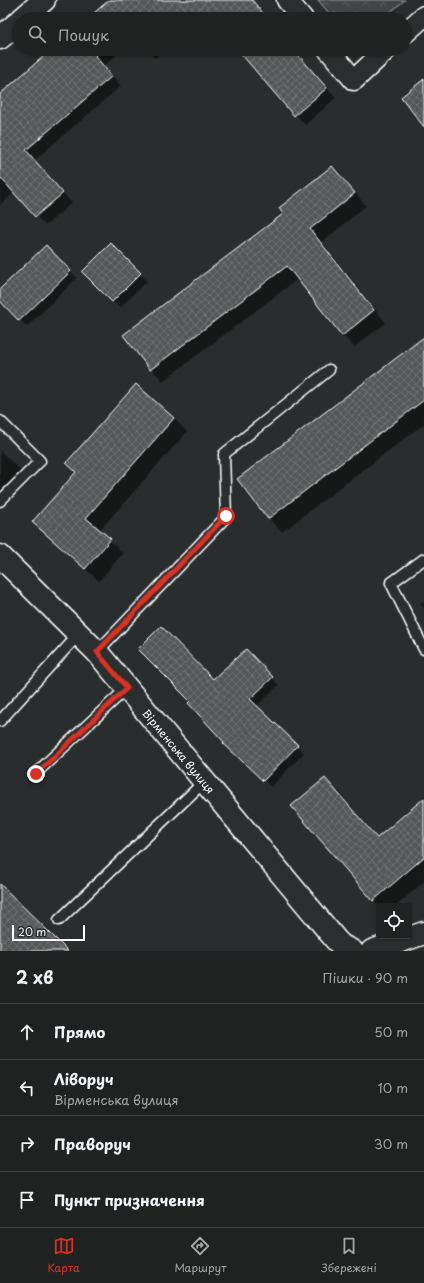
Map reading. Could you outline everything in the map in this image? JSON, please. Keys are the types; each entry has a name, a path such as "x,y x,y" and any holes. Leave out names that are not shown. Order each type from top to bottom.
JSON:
{"main road":[{"path":"30,12 44,0"},
{"path":"0,38 12,28"},
{"name":"Вірменська вулиця","path":"0,556 97,652 340,947"},
{"path":"372,951 424,933"}],"street":[{"path":"287,0 297,12"},
{"path":"412,27 424,16"},
{"path":"334,56 354,80 380,56"}],"lane":[{"path":"97,652 226,516 224,454 329,370"},
{"path":"0,421 40,461 0,501"},
{"path":"424,559 391,583 424,649"},
{"path":"0,721 79,634"},
{"path":"36,774 127,688"},
{"path":"59,920 204,781"}],"green space":[{"path":"318,0 405,0 390,12 328,12"}],"building":[{"path":"109,0 252,0 262,12 95,12"},
{"path":"44,56 95,56 112,76 26,150 63,193 35,217 0,177 0,94"},
{"path":"243,56 299,56 327,88 294,116"},
{"path":"424,79 424,127 401,97"},
{"path":"332,166 355,193 310,229 374,310 342,336 287,266 150,370 123,335 283,214 279,208"},
{"path":"111,243 141,273 112,302 82,272"},
{"path":"46,245 71,271 19,321 0,301 0,289"},
{"path":"424,337 424,400 268,519 237,479"},
{"path":"136,384 174,418 86,518 111,539 85,569 32,522 76,472 66,463"},
{"path":"161,626 213,679 246,649 273,677 250,699 298,745 263,781 223,743 224,742 188,703 190,701 138,649"},
{"path":"325,778 377,838 424,798 424,857 373,901 291,806"},
{"path":"0,884 49,932 68,951 0,951"}],"route":[{"path":"36,774 127,688 97,652 226,516"}]}
